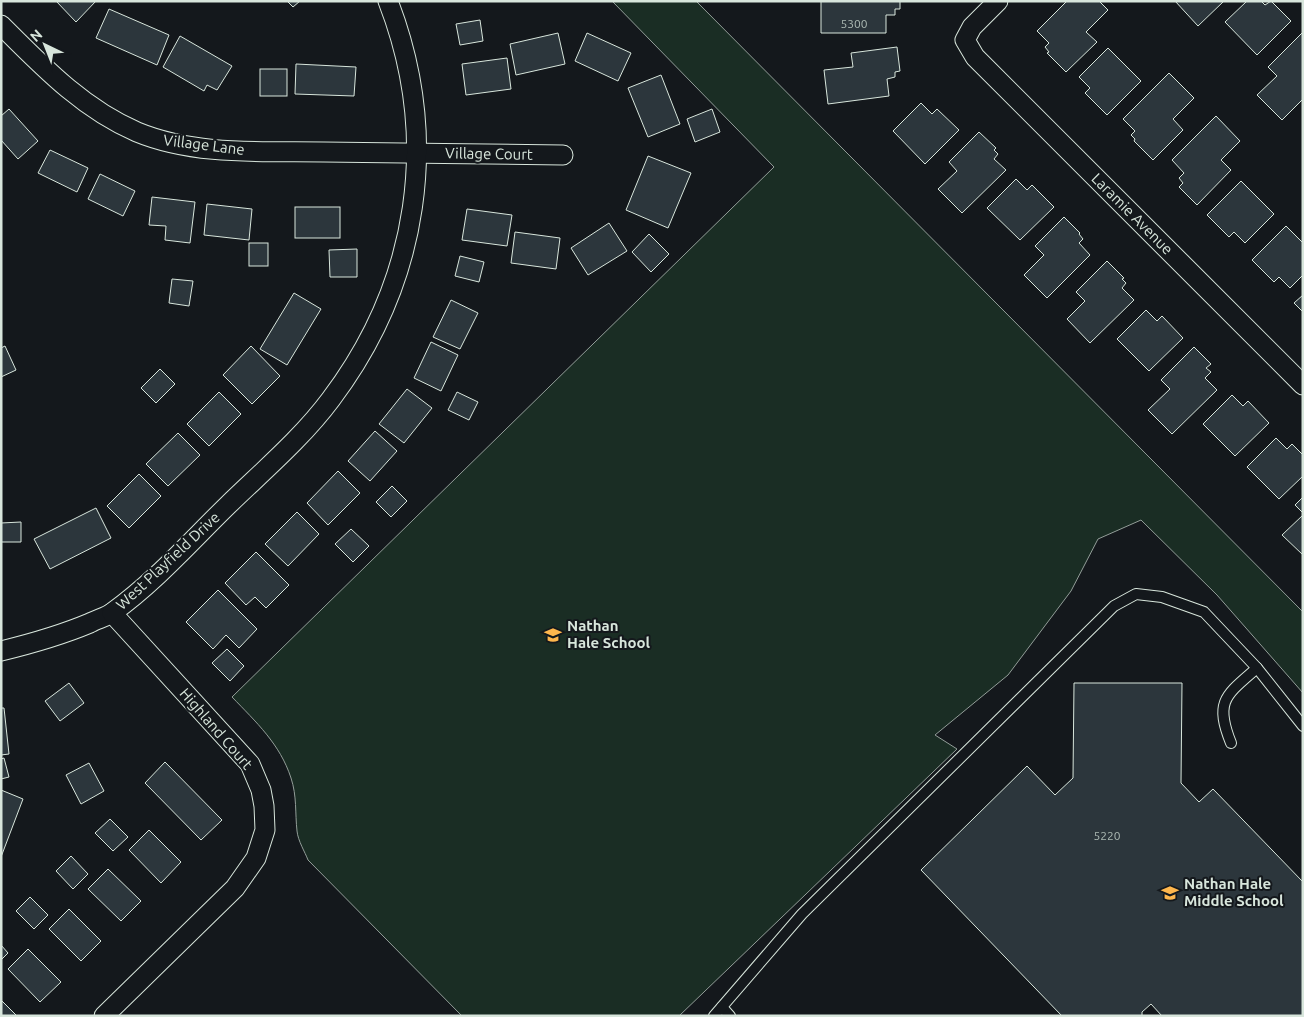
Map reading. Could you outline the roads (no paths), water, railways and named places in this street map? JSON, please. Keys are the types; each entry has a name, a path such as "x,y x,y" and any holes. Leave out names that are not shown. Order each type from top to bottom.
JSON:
{"street":[{"name":"West Playfield Drive","path":"1,650 52,639 112,613 169,563 266,468 331,400 350,371 382,315 398,272 412,217 416,153 412,87 395,19 388,1"},
{"name":"Laramie Avenue","path":"998,1 972,27 965,40 975,57 1303,385"},
{"name":"Village Lane","path":"1,25 46,70 76,96 121,124 164,142 226,150 416,153"},
{"name":"Village Court","path":"416,153 563,155"},
{"name":"Highland Court","path":"104,1016 235,888 256,858 265,830 261,790 250,764 112,613"}],"lane":[{"path":"714,1016 802,914 1114,606 1136,594 1162,596 1204,612 1257,668 1303,726"},
{"path":"1231,743 1222,722 1224,705 1230,691 1257,668"},
{"path":"722,1007 730,1016"}],"place":[{"name":"Nathan Hale School","path":"553,635"},
{"name":"Nathan Hale Middle School","path":"1170,893"}]}
